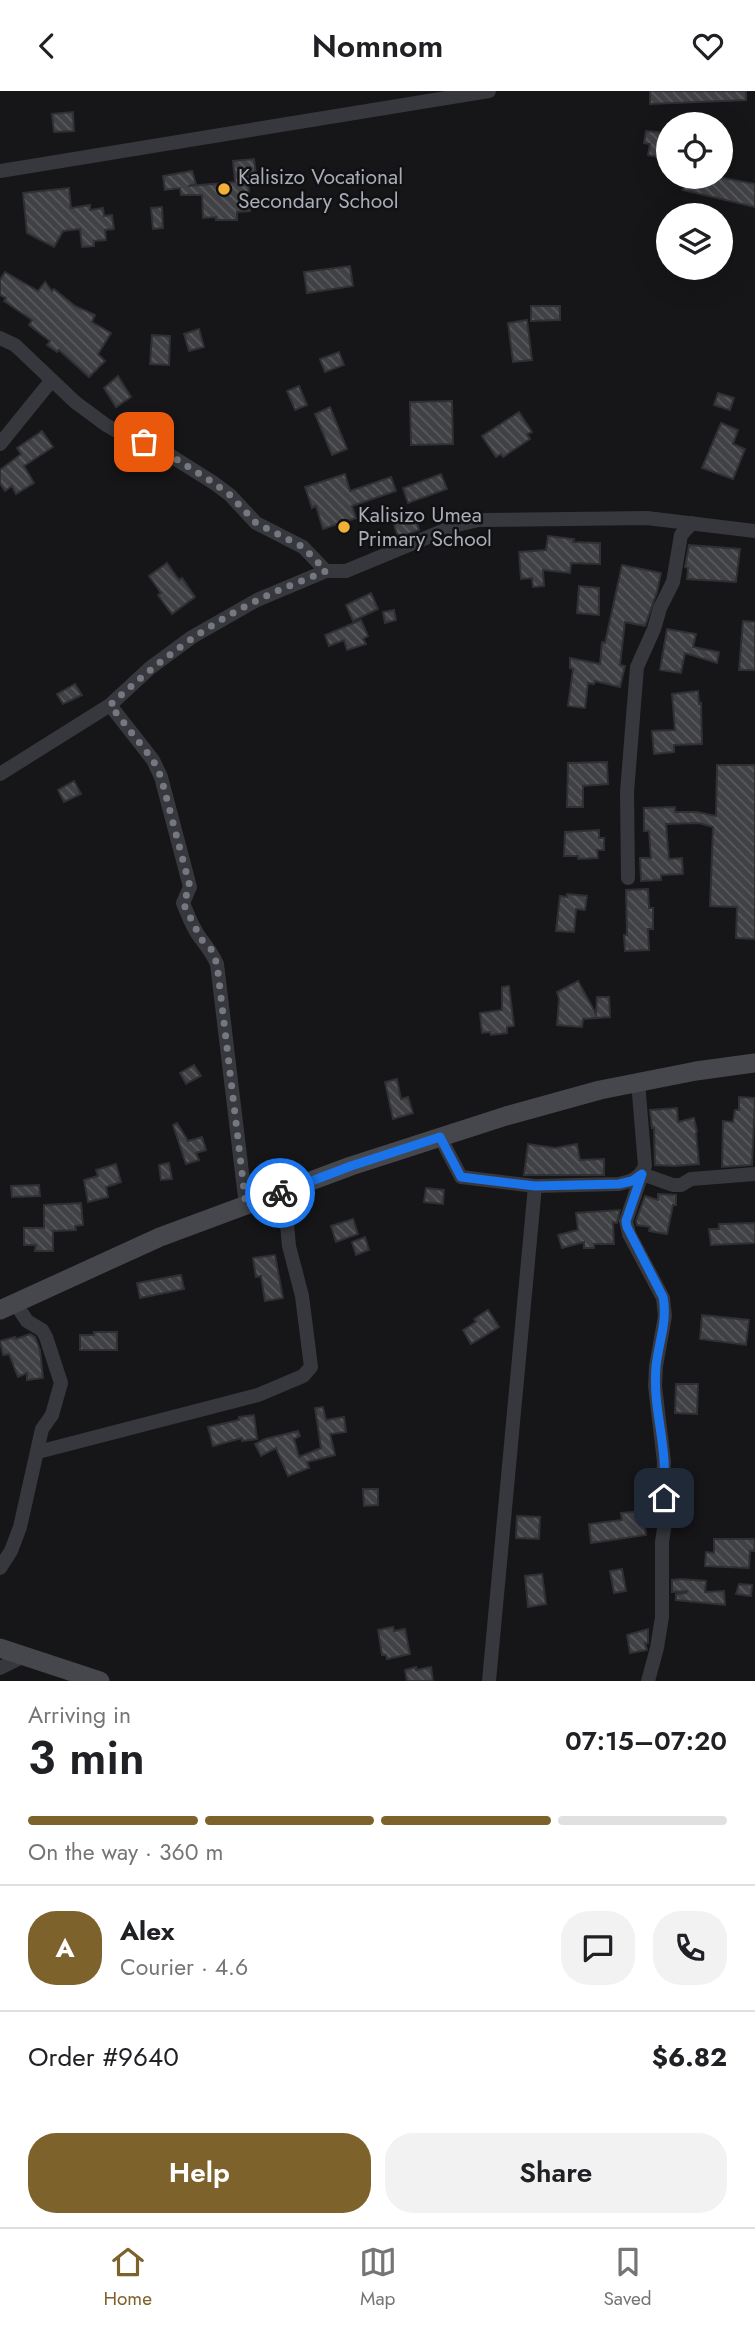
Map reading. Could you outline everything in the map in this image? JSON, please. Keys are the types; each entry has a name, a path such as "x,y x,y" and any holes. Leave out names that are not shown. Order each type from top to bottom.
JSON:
{"street":[{"path":"0,171 489,91"},
{"path":"0,338 15,345 51,381 106,425 160,449 214,483 230,495 256,523 303,547 326,571"},
{"path":"0,444 51,381"},
{"path":"0,774 110,705 150,668 192,637 257,600 326,571 346,571 457,525 479,520 647,518 755,531"},
{"path":"628,878 627,792 638,667 660,608 673,582 681,535 692,523"},
{"path":"110,705 153,760 161,777 190,887 183,903 217,964 246,1206"},
{"path":"0,1568 11,1551 20,1527 42,1429 52,1415 61,1383 42,1331 8,1307 160,1237 351,1166 506,1116 600,1090 638,1081 755,1063"},
{"path":"638,1081 645,1166 626,1221 663,1297 665,1308 655,1386 664,1462 666,1515 662,1542 662,1617 648,1681"},
{"path":"440,1137 461,1177 535,1186 619,1184 632,1181 642,1174"},
{"path":"642,1174 673,1185 681,1185 691,1179 755,1174"},
{"path":"489,1681 535,1186"},
{"path":"38,1452 258,1395 303,1376 311,1367 307,1329 289,1246 284,1192"},
{"path":"0,1537 11,1551"},
{"path":"0,1648 100,1681"},
{"path":"0,1668 24,1656"}],"building":[{"path":"650,91 746,91 746,100 650,104"},
{"path":"73,112 74,131 54,132 52,114"},
{"path":"646,131 656,132 656,156 648,155 650,144 644,143"},
{"path":"254,159 256,175 248,175 250,211 237,212 237,220 203,218 202,195 181,195 180,188 165,190 163,176 192,171 196,184 188,186 235,182 233,161"},
{"path":"733,180 755,184 755,207 683,190 733,189"},
{"path":"69,188 71,208 90,205 90,210 103,208 104,216 112,215 114,229 105,230 106,240 94,241 94,246 82,247 80,229 63,231 54,247 27,233 23,193"},
{"path":"162,207 163,228 153,229 151,208"},
{"path":"350,266 353,286 307,293 304,272"},
{"path":"5,272 38,291 45,282 52,291 54,289 75,306 95,315 92,322 111,333 98,354 105,361 89,377 59,350 57,352 47,345 50,341 29,325 32,320 4,301 6,298 0,295 0,280"},
{"path":"531,306 560,306 560,320 531,321"},
{"path":"527,320 532,360 513,362 508,323"},
{"path":"199,329 204,347 189,351 184,334"},
{"path":"152,335 170,336 169,365 150,364"},
{"path":"339,352 344,365 325,372 320,359"},
{"path":"118,376 131,397 116,407 104,388"},
{"path":"299,386 307,405 295,410 287,391"},
{"path":"718,393 734,398 730,410 714,405"},
{"path":"452,401 453,444 411,445 410,402"},
{"path":"330,407 347,449 332,455 315,414"},
{"path":"519,412 532,432 527,434 530,439 503,457 501,454 496,457 482,436"},
{"path":"721,423 738,430 733,444 745,449 733,479 702,468"},
{"path":"42,431 53,447 24,466 34,483 16,494 12,486 5,491 0,483 0,470 21,454 17,448"},
{"path":"345,474 350,491 391,477 396,491 352,506 356,518 323,529 316,506 312,508 305,487"},
{"path":"441,474 447,489 408,503 403,488"},
{"path":"415,515 419,530 398,538 393,521"},
{"path":"548,536 574,539 573,542 600,543 600,564 571,563 570,573 543,570 544,586 533,587 532,578 521,579 519,552 546,550"},
{"path":"689,545 740,549 736,582 687,579 688,568 685,567"},
{"path":"167,563 195,597 172,614 158,595 161,593 149,576"},
{"path":"622,565 661,573 645,626 625,622 620,665 625,666 620,687 595,681 594,684 588,683 585,708 568,706 573,669 570,668 570,658 600,664 602,642 605,643"},
{"path":"579,586 599,588 599,615 577,613"},
{"path":"371,593 378,609 353,621 346,605"},
{"path":"394,610 396,620 385,623 383,612"},
{"path":"361,620 368,636 363,639 366,644 347,650 344,640 329,646 325,635"},
{"path":"743,621 755,622 755,670 739,670"},
{"path":"667,629 696,634 693,647 719,652 717,663 685,653 681,673 660,670"},
{"path":"75,684 82,695 63,704 57,694"},
{"path":"698,691 702,744 674,745 674,752 654,754 652,731 675,730 672,694"},
{"path":"607,762 608,784 583,786 583,807 567,807 568,763"},
{"path":"717,765 755,765 755,939 736,938 737,907 710,906 713,827 699,823 666,824 669,859 682,858 683,874 661,875 661,880 641,881 640,858 651,858 649,831 644,831 644,808 675,807 675,812 697,812 716,816"},
{"path":"74,781 81,794 64,802 58,790"},
{"path":"599,830 599,838 604,838 604,850 597,850 598,858 578,859 578,856 564,856 565,832"},
{"path":"648,889 649,908 653,908 653,929 648,929 649,950 625,951 626,890"},
{"path":"567,894 587,896 585,910 576,909 574,932 556,931 560,896 567,897"},
{"path":"578,981 596,1014 597,997 609,997 610,1017 583,1019 582,1027 557,1025 557,992"},
{"path":"509,986 514,1026 507,1027 507,1033 482,1033 480,1013 502,1010 502,987"},
{"path":"194,1065 201,1076 186,1084 180,1073"},
{"path":"397,1079 401,1099 408,1097 413,1113 393,1119 385,1082"},
{"path":"739,1097 755,1098 752,1165 722,1167 723,1121 733,1122 735,1110 739,1110"},
{"path":"677,1108 678,1122 694,1118 699,1164 655,1165 654,1128 650,1110"},
{"path":"177,1123 188,1141 202,1137 206,1150 196,1153 199,1160 186,1164 173,1125"},
{"path":"528,1144 555,1148 577,1144 580,1160 604,1159 604,1175 524,1175"},
{"path":"169,1163 172,1179 161,1180 159,1165"},
{"path":"116,1164 121,1182 106,1187 108,1197 88,1202 84,1180 98,1176 96,1170"},
{"path":"39,1185 40,1196 12,1197 11,1186"},
{"path":"426,1188 444,1190 443,1204 424,1202"},
{"path":"658,1194 676,1195 676,1205 673,1205 667,1234 649,1231 650,1227 637,1225 636,1221 645,1196 658,1200"},
{"path":"81,1203 83,1225 75,1226 76,1230 53,1231 53,1251 35,1251 36,1245 24,1245 24,1228 44,1228 44,1205"},
{"path":"620,1210 617,1223 613,1222 614,1244 594,1244 594,1248 584,1248 584,1242 562,1248 558,1235 578,1230 576,1213"},
{"path":"353,1219 358,1234 336,1242 331,1226"},
{"path":"755,1223 755,1243 711,1245 709,1229 719,1229 719,1224"},
{"path":"365,1237 369,1250 356,1255 352,1242"},
{"path":"275,1255 283,1298 265,1301 261,1276 256,1277 253,1258"},
{"path":"181,1275 184,1289 140,1298 137,1283"},
{"path":"488,1310 499,1327 471,1344 463,1330"},
{"path":"702,1315 749,1320 746,1345 700,1339"},
{"path":"94,1332 117,1332 117,1350 80,1350 80,1335 94,1335"},
{"path":"30,1334 35,1337 40,1350 43,1378 27,1380 27,1373 18,1377 9,1354 3,1355 0,1341"},
{"path":"676,1384 698,1384 697,1414 675,1413"},
{"path":"323,1407 326,1420 344,1417 346,1432 330,1434 335,1455 307,1462 309,1468 288,1476 276,1448 261,1456 255,1444 298,1431 300,1436 294,1439 299,1457 321,1448 315,1408"},
{"path":"254,1415 257,1439 242,1441 242,1438 213,1446 208,1427"},
{"path":"363,1489 378,1489 378,1505 364,1506"},
{"path":"643,1511 646,1535 591,1543 589,1524 622,1520 621,1513"},
{"path":"517,1516 540,1517 539,1539 516,1538"},
{"path":"714,1539 755,1539 754,1551 750,1551 749,1568 705,1566 706,1552 714,1553"},
{"path":"622,1569 626,1591 614,1593 610,1571"},
{"path":"542,1574 546,1604 528,1607 525,1576"},
{"path":"672,1580 706,1581 705,1592 724,1591 725,1605 676,1600 676,1594 687,1591 672,1592"},
{"path":"739,1584 752,1585 751,1596 736,1594"},
{"path":"393,1627 394,1631 405,1629 410,1654 387,1659 386,1655 382,1655 378,1630"},
{"path":"648,1629 648,1643 645,1643 647,1650 630,1653 627,1635"},
{"path":"416,1667 416,1670 431,1667 433,1681 407,1681 405,1670"}],"way so far":[{"path":"144,442 214,483 230,495 256,523 303,547 326,571 257,600 192,637 150,668 110,705 153,760 161,777 190,887 183,903 217,964 246,1206 280,1193"}],"place":[{"name":"Kalisizo Vocational Secondary School","path":"224,189"},
{"name":"Kalisizo Umea Primary School","path":"344,527"}],"route":[{"path":"280,1193 440,1137 461,1177 535,1186 619,1184 632,1181 642,1174 626,1221 629,1234 663,1297 665,1308 655,1386 664,1462 664,1498"}]}
